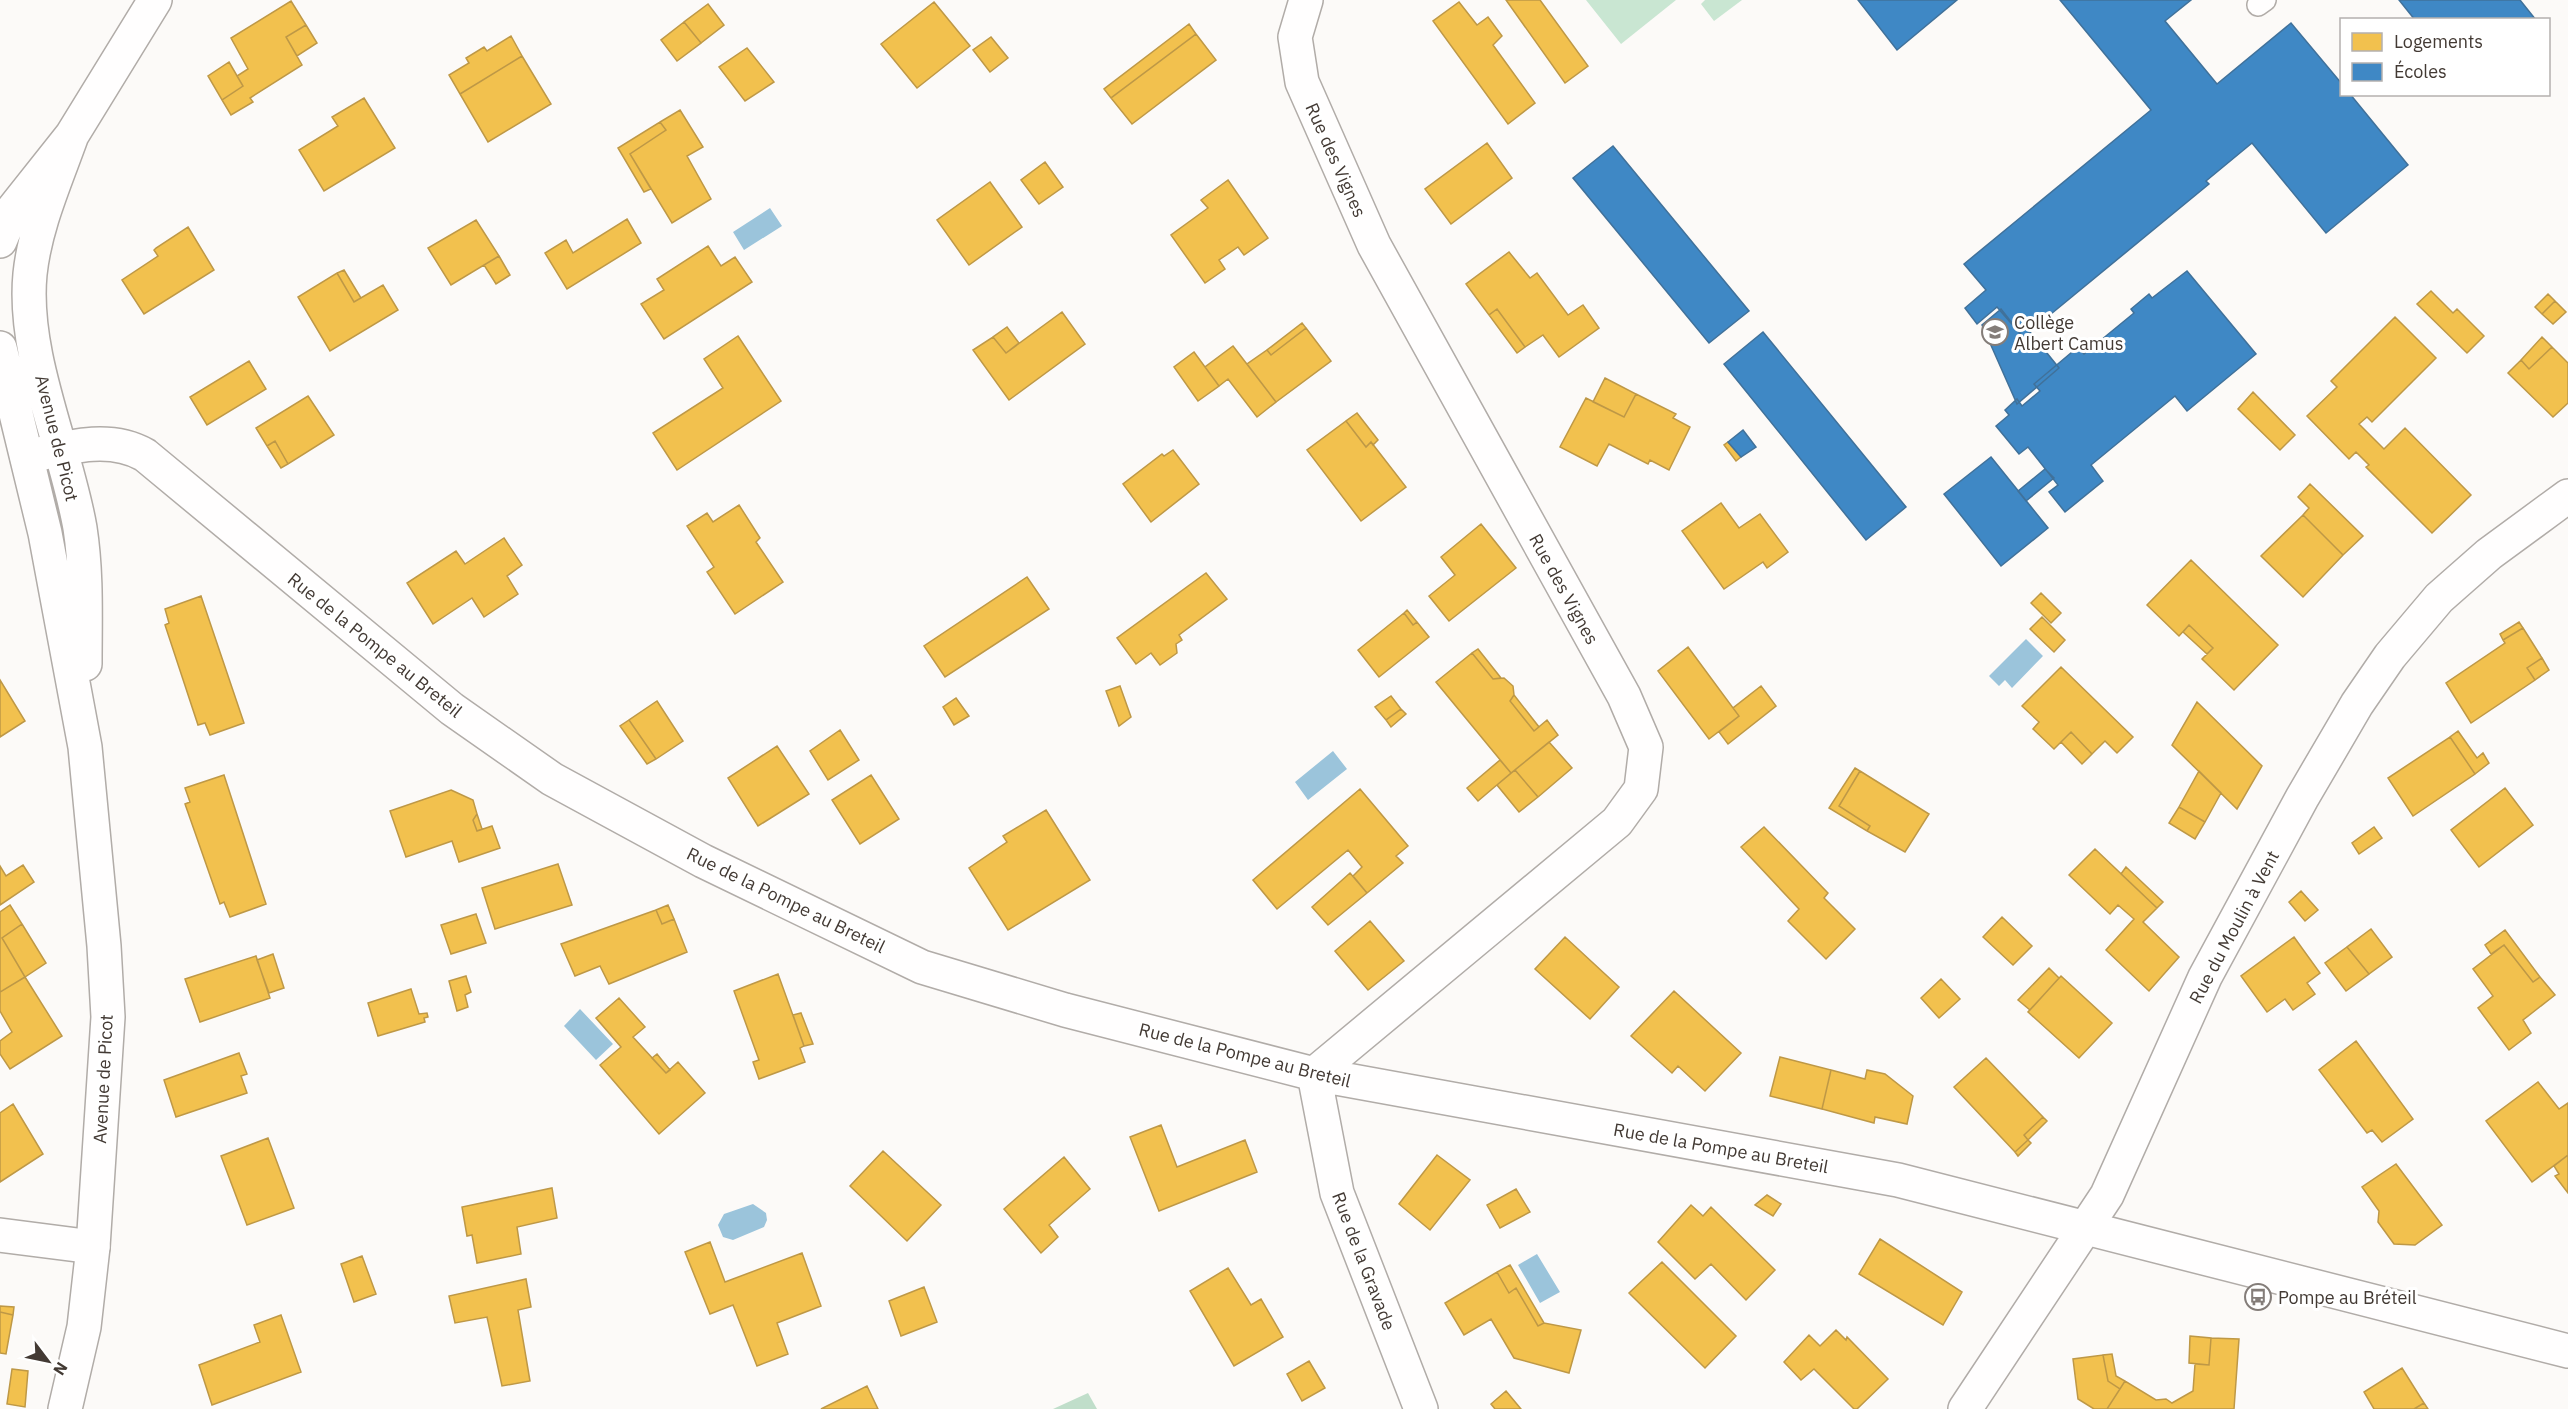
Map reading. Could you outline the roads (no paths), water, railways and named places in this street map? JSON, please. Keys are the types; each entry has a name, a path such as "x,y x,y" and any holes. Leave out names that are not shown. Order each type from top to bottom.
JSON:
{"street":[{"name":"Avenue de Picot","path":"0,241 14,207 72,135 155,0"},
{"name":"Rue des Vignes","path":"1306,0 1295,37 1302,82 1374,245 1624,696 1646,747 1641,789 1617,822 1314,1074"},
{"name":"Avenue de Picot","path":"72,135 35,242 30,276 30,322 39,368 80,528 85,575 85,747"},
{"path":"0,255 6,257 17,274 30,322"},
{"name":"Avenue de Picot","path":"0,348 45,533 85,747 104,946 108,1017 93,1247 84,1327 65,1409"},
{"name":"Rue de la Pompe au Breteil","path":"27,457 75,444 118,444 135,449 452,709 552,779 703,861 922,967 1065,1010 1314,1074 1898,1180 2568,1351"},
{"name":"Rue du Moulin à Vent","path":"1965,1409 2107,1196 2205,977 2302,798 2357,704 2390,656 2439,598 2489,555 2566,500"},
{"name":"Rue de la Gravade","path":"1314,1074 1337,1193 1421,1409"},
{"path":"0,1235 93,1247"}],"water":[{"path":"770,208 782,226 744,250 733,232"},
{"path":"2026,639 2043,656 2012,688 2005,680 1999,686 1989,676"},
{"path":"1333,751 1347,769 1308,800 1295,782"},
{"path":"580,1009 613,1044 596,1060 564,1026"},
{"path":"753,1204 766,1213 767,1220 764,1227 733,1240 723,1237 718,1225 724,1214"},
{"path":"1537,1254 1560,1292 1540,1303 1518,1265"}],"place":[{"name":"Collège Albert Camus","path":"1995,332"},
{"name":"Pompe au Bréteil","path":"2258,1297"}]}
